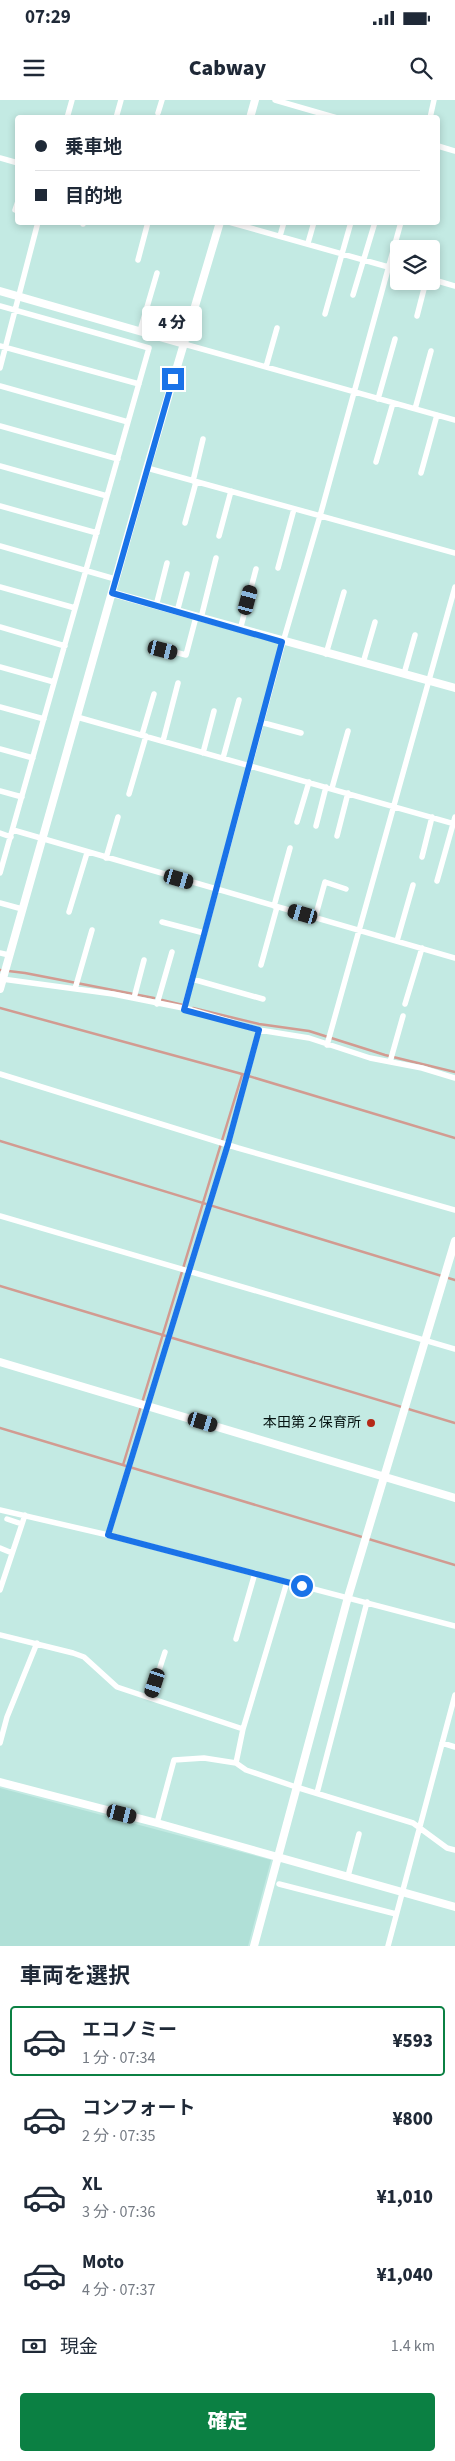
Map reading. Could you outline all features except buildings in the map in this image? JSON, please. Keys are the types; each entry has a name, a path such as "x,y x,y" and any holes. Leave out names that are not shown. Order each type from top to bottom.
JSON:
{"street":[{"path":"68,115 72,100"},
{"path":"117,115 121,100"},
{"path":"158,113 162,100"},
{"path":"251,115 255,100"},
{"path":"276,100 327,115"},
{"path":"431,115 434,100"},
{"path":"440,147 455,151"},
{"path":"0,158 15,162"},
{"path":"0,368 3,347 16,310 37,225"},
{"path":"138,260 147,225"},
{"path":"0,989 147,468 219,225"},
{"path":"241,225 389,267"},
{"path":"280,236 283,225"},
{"path":"308,243 313,225"},
{"path":"325,314 350,225"},
{"path":"353,295 374,225"},
{"path":"184,1010 248,765 282,642 320,516 400,225"},
{"path":"140,331 157,273"},
{"path":"440,282 455,286"},
{"path":"417,316 424,290"},
{"path":"0,292 455,420"},
{"path":"0,306 149,348 0,873"},
{"path":"266,367 277,328"},
{"path":"378,399 395,339"},
{"path":"3,347 139,384"},
{"path":"415,409 432,352"},
{"path":"0,386 128,422"},
{"path":"376,462 393,403"},
{"path":"421,473 437,415"},
{"path":"0,426 118,459"},
{"path":"185,523 203,439"},
{"path":"0,466 108,496"},
{"path":"147,468 455,553"},
{"path":"219,536 231,491"},
{"path":"0,506 97,532"},
{"path":"278,568 294,509"},
{"path":"0,546 116,579"},
{"path":"163,650 186,655 216,558"},
{"path":"156,606 167,563"},
{"path":"240,630 256,570"},
{"path":"177,612 187,574"},
{"path":"0,587 75,608"},
{"path":"327,1045 455,587"},
{"path":"326,654 344,592"},
{"path":"112,593 282,642 455,688"},
{"path":"363,664 375,622"},
{"path":"0,627 65,646"},
{"path":"404,674 415,635"},
{"path":"0,667 54,682"},
{"path":"163,741 178,683"},
{"path":"129,794 154,694"},
{"path":"223,758 238,700"},
{"path":"0,707 44,719"},
{"path":"203,753 214,711"},
{"path":"77,717 432,817 454,821 437,881"},
{"path":"260,722 301,733"},
{"path":"316,826 348,731"},
{"path":"0,749 33,758"},
{"path":"297,822 309,782"},
{"path":"0,791 22,797"},
{"path":"337,836 348,793"},
{"path":"106,858 118,817"},
{"path":"422,857 432,817"},
{"path":"0,834 12,834 42,840 455,958"},
{"path":"261,965 290,848"},
{"path":"69,912 87,853"},
{"path":"316,918 325,882 346,889"},
{"path":"397,942 413,885"},
{"path":"0,903 22,909"},
{"path":"162,922 204,932"},
{"path":"75,989 92,930"},
{"path":"405,1004 422,948"},
{"path":"157,1004 172,952"},
{"path":"0,953 9,955"},
{"path":"134,998 144,960"},
{"path":"2,979 134,998 259,1030 309,1038 327,1045 455,1078"},
{"path":"192,979 263,999"},
{"path":"390,1062 403,1016"},
{"path":"108,1535 228,1144 259,1030"},
{"path":"0,1074 228,1144 455,1210"},
{"path":"0,1216 455,1349"},
{"path":"254,1946 348,1597 455,1241"},
{"path":"0,1362 455,1498"},
{"path":"0,1510 108,1535 455,1626"},
{"path":"0,1590 3,1572 12,1553 25,1515"},
{"path":"6,1519 22,1524"},
{"path":"0,1548 12,1553"},
{"path":"236,1639 255,1573"},
{"path":"236,1763 243,1729 287,1582"},
{"path":"317,1793 368,1602"},
{"path":"0,1635 37,1643 84,1657 117,1687 243,1729"},
{"path":"0,1743 7,1717 37,1643"},
{"path":"150,1698 166,1652"},
{"path":"388,1946 455,1695"},
{"path":"0,1716 7,1717"},
{"path":"442,1743 455,1746"},
{"path":"157,1823 174,1760 204,1758 236,1763 246,1770 420,1826 447,1848 454,1849 455,1842"},
{"path":"0,1782 402,1890 455,1907"},
{"path":"348,1876 359,1834"},
{"path":"279,1884 396,1914"}],"shaded area":[{"path":"0,1788 271,1860 248,1946 0,1946"}],"waterway":[{"path":"0,970 25,973 154,998"},
{"path":"162,1000 183,1005"},
{"path":"0,1008 242,1074 455,1138"},
{"path":"193,1008 259,1024 309,1031 385,1055 455,1072"},
{"path":"123,1465 242,1075"},
{"path":"0,1141 455,1280"},
{"path":"0,1286 455,1423"},
{"path":"0,1428 455,1565"}],"place":[{"name":"本田第２保育所","path":"371,1423"}],"route":[{"path":"173,379 112,593 282,642 184,1010 188,1009 259,1030 228,1144 108,1535 302,1586"}]}
